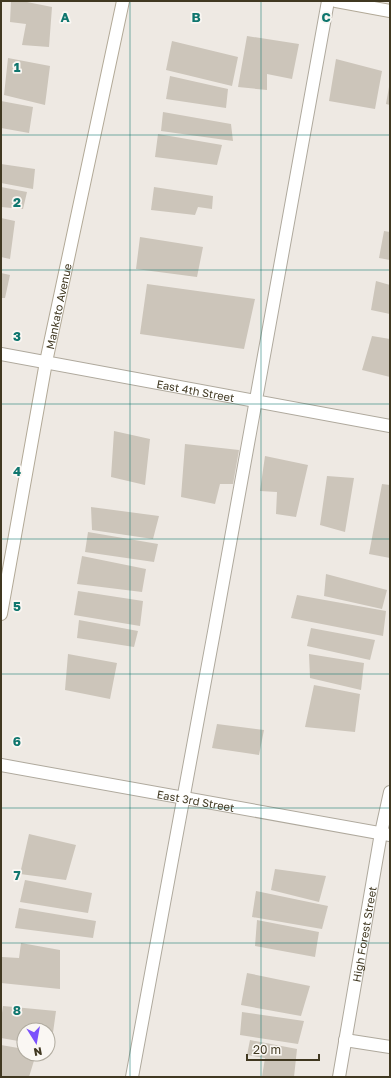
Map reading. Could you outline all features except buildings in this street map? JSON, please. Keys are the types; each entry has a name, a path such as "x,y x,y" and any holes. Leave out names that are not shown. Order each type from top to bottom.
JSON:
{"street":[{"name":"Mankato Avenue","path":"1,614 46,362 123,1"},
{"path":"132,1077 185,798 255,401 328,1"},
{"path":"336,1 390,11"},
{"name":"East 4th Street","path":"1,354 390,426"},
{"name":"East 3rd Street","path":"1,765 385,834"},
{"name":"High Forest Street","path":"339,1077 385,834 390,792"},
{"path":"346,1040 390,1047"}]}
